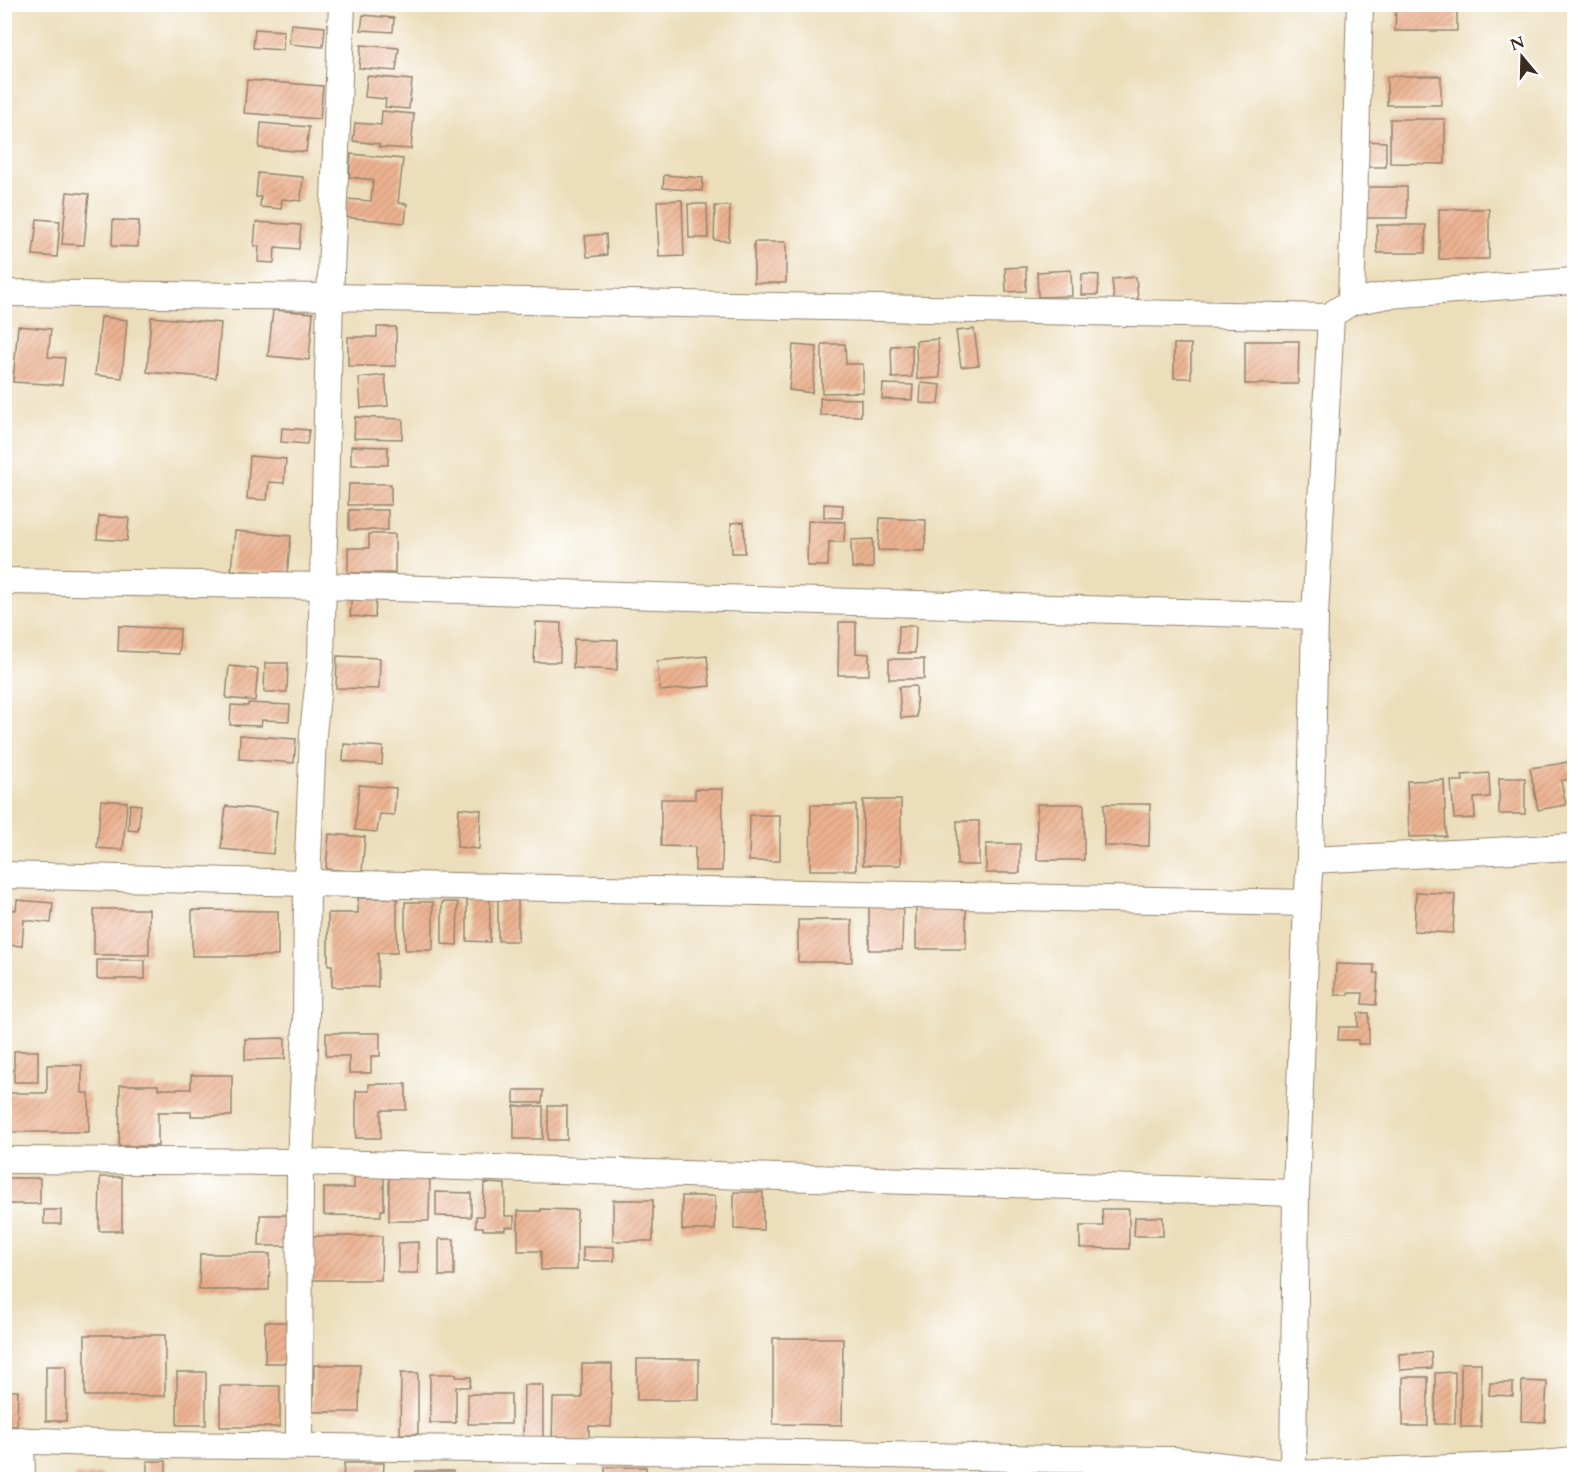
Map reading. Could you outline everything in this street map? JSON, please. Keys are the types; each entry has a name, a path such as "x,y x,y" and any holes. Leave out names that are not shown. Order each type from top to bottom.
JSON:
{"street":[{"path":"299,1446 300,1162 306,1003 307,883 313,734 321,659 324,586 330,297 342,4"},
{"path":"1351,302 1360,4"},
{"path":"1293,1474 1296,1193 1310,860 1315,616 1331,317 1351,302 1389,295 1575,281"},
{"path":"4,292 1331,317"},
{"path":"4,581 324,586 1315,616"},
{"path":"1310,860 1575,847"},
{"path":"4,875 1307,903"},
{"path":"4,1160 300,1162 1296,1193"},
{"path":"21,1479 13,1440 160,1445 1173,1460 1293,1474 1533,1465 1575,1461"}],"building":[{"path":"374,4 410,4 409,10 373,7"},
{"path":"1396,4 1457,4 1457,31 1395,31"},
{"path":"363,15 394,18 393,32 361,30"},
{"path":"291,24 325,27 323,47 289,44"},
{"path":"255,29 284,31 283,50 253,48"},
{"path":"361,45 399,48 396,71 359,68"},
{"path":"367,76 412,80 409,109 385,107 386,99 365,97"},
{"path":"1387,76 1441,76 1441,105 1387,105"},
{"path":"247,80 323,86 320,119 244,113"},
{"path":"382,111 414,114 411,149 379,147 379,144 353,141 355,123 381,125"},
{"path":"1390,119 1445,119 1445,164 1390,163"},
{"path":"261,123 309,127 306,152 259,148"},
{"path":"1362,141 1386,142 1386,167 1362,167"},
{"path":"351,154 403,159 398,203 407,204 405,223 344,217 346,199 371,201 373,180 349,177"},
{"path":"258,173 303,177 301,201 282,199 281,209 260,207 261,197 256,197"},
{"path":"664,175 703,178 702,191 663,188"},
{"path":"1366,187 1407,187 1407,218 1365,218"},
{"path":"67,192 89,194 84,245 62,244"},
{"path":"682,200 684,256 659,257 657,201"},
{"path":"688,204 707,204 708,238 689,238"},
{"path":"715,206 730,206 729,241 714,240"},
{"path":"1439,209 1489,209 1489,259 1439,259"},
{"path":"37,219 60,221 57,257 33,255"},
{"path":"113,220 139,221 138,247 112,246"},
{"path":"256,222 301,225 299,249 275,247 274,263 258,262 259,246 254,246"},
{"path":"1377,225 1426,225 1425,253 1377,253"},
{"path":"606,234 607,255 587,257 585,236"},
{"path":"754,242 786,242 786,283 754,283"},
{"path":"1026,267 1026,291 1006,292 1005,268"},
{"path":"1071,270 1072,296 1038,297 1037,272"},
{"path":"1082,274 1099,275 1098,295 1081,295"},
{"path":"1136,277 1138,299 1114,301 1112,279"},
{"path":"273,310 313,313 309,360 268,356"},
{"path":"101,317 127,320 122,378 95,375"},
{"path":"151,317 221,323 216,378 147,372"},
{"path":"18,326 51,329 48,357 65,358 62,385 13,382"},
{"path":"377,327 396,327 396,366 348,366 348,337 377,337"},
{"path":"974,329 979,365 961,367 956,331"},
{"path":"938,339 940,378 917,379 916,341"},
{"path":"1245,341 1299,341 1298,384 1245,384"},
{"path":"822,344 845,344 846,364 863,364 863,392 822,393"},
{"path":"1174,344 1191,344 1191,378 1174,378"},
{"path":"793,345 817,347 812,393 789,390"},
{"path":"912,345 912,377 892,378 891,346"},
{"path":"385,375 388,406 361,408 359,378"},
{"path":"921,383 941,385 939,404 920,403"},
{"path":"883,384 913,385 912,400 882,399"},
{"path":"820,398 861,399 861,416 820,415"},
{"path":"355,417 403,419 402,439 354,438"},
{"path":"282,428 309,430 307,444 281,442"},
{"path":"351,446 388,447 388,465 351,465"},
{"path":"250,456 286,459 284,483 269,482 267,500 247,499"},
{"path":"349,484 391,484 391,505 348,505"},
{"path":"824,504 843,505 842,518 824,517"},
{"path":"349,510 388,510 388,530 349,530"},
{"path":"99,516 129,518 127,541 97,539"},
{"path":"880,518 926,520 925,551 878,550"},
{"path":"808,521 845,522 844,542 829,542 828,566 807,566"},
{"path":"744,522 745,553 732,553 731,523"},
{"path":"235,531 291,536 287,574 231,570"},
{"path":"369,534 395,534 395,573 348,573 348,548 369,548"},
{"path":"873,539 873,568 852,568 851,540"},
{"path":"352,593 376,595 375,618 350,616"},
{"path":"536,622 561,623 560,662 534,662"},
{"path":"839,622 856,622 856,653 869,654 869,675 838,675"},
{"path":"119,626 180,629 179,654 118,651"},
{"path":"899,626 916,626 915,653 898,653"},
{"path":"574,639 618,640 617,670 573,668"},
{"path":"337,656 380,658 379,689 336,688"},
{"path":"707,656 710,686 660,691 657,661"},
{"path":"889,659 924,659 924,679 889,679"},
{"path":"265,663 288,663 287,692 264,692"},
{"path":"229,666 258,669 255,701 226,698"},
{"path":"916,686 917,717 901,718 899,687"},
{"path":"248,703 290,705 289,721 262,720 261,726 230,725 231,705 248,706"},
{"path":"240,735 296,739 294,763 239,759"},
{"path":"344,744 383,747 382,765 343,761"},
{"path":"1567,762 1572,778 1561,781 1566,805 1538,810 1530,768"},
{"path":"1489,773 1490,797 1474,798 1475,818 1454,819 1451,781 1463,781 1462,775"},
{"path":"1499,778 1525,778 1525,814 1499,814"},
{"path":"1444,780 1446,836 1409,837 1407,781"},
{"path":"359,785 396,788 394,815 380,814 377,832 355,830"},
{"path":"695,789 723,789 722,871 695,871 695,847 661,846 661,799 695,799"},
{"path":"101,800 127,802 123,850 97,848"},
{"path":"863,800 901,800 901,865 863,865"},
{"path":"130,804 141,805 138,831 128,830"},
{"path":"1037,804 1084,804 1084,860 1037,860"},
{"path":"1104,804 1150,804 1149,846 1104,846"},
{"path":"811,805 856,805 856,870 810,870"},
{"path":"226,806 277,811 273,854 221,849"},
{"path":"459,808 481,810 479,849 457,847"},
{"path":"750,815 780,815 780,861 749,861"},
{"path":"957,821 979,821 979,865 957,865"},
{"path":"329,834 365,837 362,872 326,869"},
{"path":"986,844 1020,844 1020,873 986,873"},
{"path":"1416,892 1455,894 1453,933 1414,931"},
{"path":"358,898 397,898 397,953 378,953 378,987 332,987 332,965 328,965 328,913 358,913"},
{"path":"467,899 490,899 490,942 467,941"},
{"path":"17,900 53,903 51,923 24,920 22,946 4,945 4,909 16,910"},
{"path":"498,900 518,900 518,941 498,941"},
{"path":"405,902 433,902 433,950 405,950"},
{"path":"442,902 458,902 457,945 442,944"},
{"path":"869,903 903,903 902,950 869,950"},
{"path":"916,905 966,905 966,949 916,949"},
{"path":"94,909 149,909 149,955 94,955"},
{"path":"192,910 278,911 278,956 192,956"},
{"path":"798,920 852,920 852,962 798,962"},
{"path":"97,960 145,960 145,979 97,979"},
{"path":"1336,964 1374,965 1374,973 1378,973 1376,1005 1362,1004 1363,993 1335,995"},
{"path":"1358,1013 1369,1013 1369,1044 1358,1044 1358,1040 1338,1040 1339,1027 1358,1027"},
{"path":"326,1033 380,1033 380,1056 371,1056 371,1073 349,1073 349,1056 326,1056"},
{"path":"285,1038 285,1059 245,1060 245,1039"},
{"path":"14,1051 38,1051 38,1082 14,1082"},
{"path":"47,1065 82,1065 82,1093 89,1093 89,1132 7,1132 7,1093 47,1093"},
{"path":"191,1075 232,1075 232,1116 191,1116 191,1112 158,1112 158,1146 119,1146 120,1085 158,1085 158,1089 191,1089"},
{"path":"369,1084 406,1084 406,1110 381,1110 381,1138 356,1138 356,1091 369,1091"},
{"path":"514,1090 543,1090 542,1103 514,1103"},
{"path":"514,1106 543,1106 543,1139 514,1139"},
{"path":"548,1106 567,1106 567,1140 548,1140"},
{"path":"354,1170 384,1170 384,1210 381,1210 381,1216 324,1215 324,1188 354,1188"},
{"path":"389,1174 430,1174 429,1221 389,1221"},
{"path":"100,1177 122,1177 122,1231 99,1231"},
{"path":"7,1178 40,1178 40,1204 7,1204"},
{"path":"484,1183 505,1184 505,1216 514,1216 514,1227 505,1227 505,1230 483,1230 483,1227 476,1227 476,1216 483,1216"},
{"path":"436,1192 471,1193 471,1217 436,1216"},
{"path":"734,1192 763,1192 763,1230 734,1229"},
{"path":"682,1196 715,1196 715,1230 682,1230"},
{"path":"613,1200 653,1200 653,1241 613,1241"},
{"path":"541,1209 577,1210 577,1270 541,1270 541,1251 518,1251 518,1211 541,1211"},
{"path":"1102,1209 1129,1209 1129,1249 1080,1248 1080,1226 1103,1226"},
{"path":"44,1210 61,1210 61,1224 44,1224"},
{"path":"260,1215 291,1215 291,1246 259,1246"},
{"path":"1135,1217 1163,1217 1163,1236 1134,1236"},
{"path":"312,1236 382,1236 381,1280 312,1280"},
{"path":"439,1239 454,1239 454,1276 439,1276"},
{"path":"418,1242 418,1273 398,1273 398,1243"},
{"path":"583,1247 614,1247 614,1261 583,1261"},
{"path":"200,1254 270,1254 269,1290 199,1290"},
{"path":"265,1322 289,1322 289,1363 265,1363"},
{"path":"85,1335 165,1335 165,1396 85,1396"},
{"path":"773,1338 843,1338 842,1425 773,1424"},
{"path":"1431,1352 1432,1368 1400,1370 1399,1354"},
{"path":"637,1359 699,1359 699,1400 637,1400"},
{"path":"1461,1363 1481,1363 1481,1427 1461,1427"},
{"path":"582,1364 612,1364 611,1427 589,1426 589,1444 552,1444 553,1398 582,1398"},
{"path":"314,1365 360,1365 359,1412 313,1412"},
{"path":"46,1366 66,1366 66,1421 46,1421"},
{"path":"177,1372 206,1372 206,1425 177,1425"},
{"path":"1455,1372 1455,1424 1435,1424 1435,1373"},
{"path":"401,1373 418,1373 418,1434 400,1434"},
{"path":"430,1374 456,1374 456,1377 471,1377 470,1387 456,1387 456,1423 430,1423"},
{"path":"1403,1377 1428,1377 1428,1426 1403,1426"},
{"path":"1522,1381 1547,1382 1545,1422 1521,1421"},
{"path":"1490,1383 1513,1383 1513,1396 1489,1395"},
{"path":"524,1385 543,1385 543,1440 523,1439"},
{"path":"220,1386 280,1386 280,1427 220,1427"},
{"path":"4,1391 18,1391 17,1426 4,1425"},
{"path":"468,1394 511,1394 511,1424 468,1424"},
{"path":"147,1461 166,1461 166,1480 147,1480"},
{"path":"344,1463 384,1463 383,1480 343,1480"},
{"path":"605,1467 646,1467 646,1480 605,1480"},
{"path":"416,1471 453,1471 453,1480 416,1480"},
{"path":"75,1475 103,1475 103,1480 75,1480"},
{"path":"480,1476 510,1476 509,1480 480,1480"}]}
